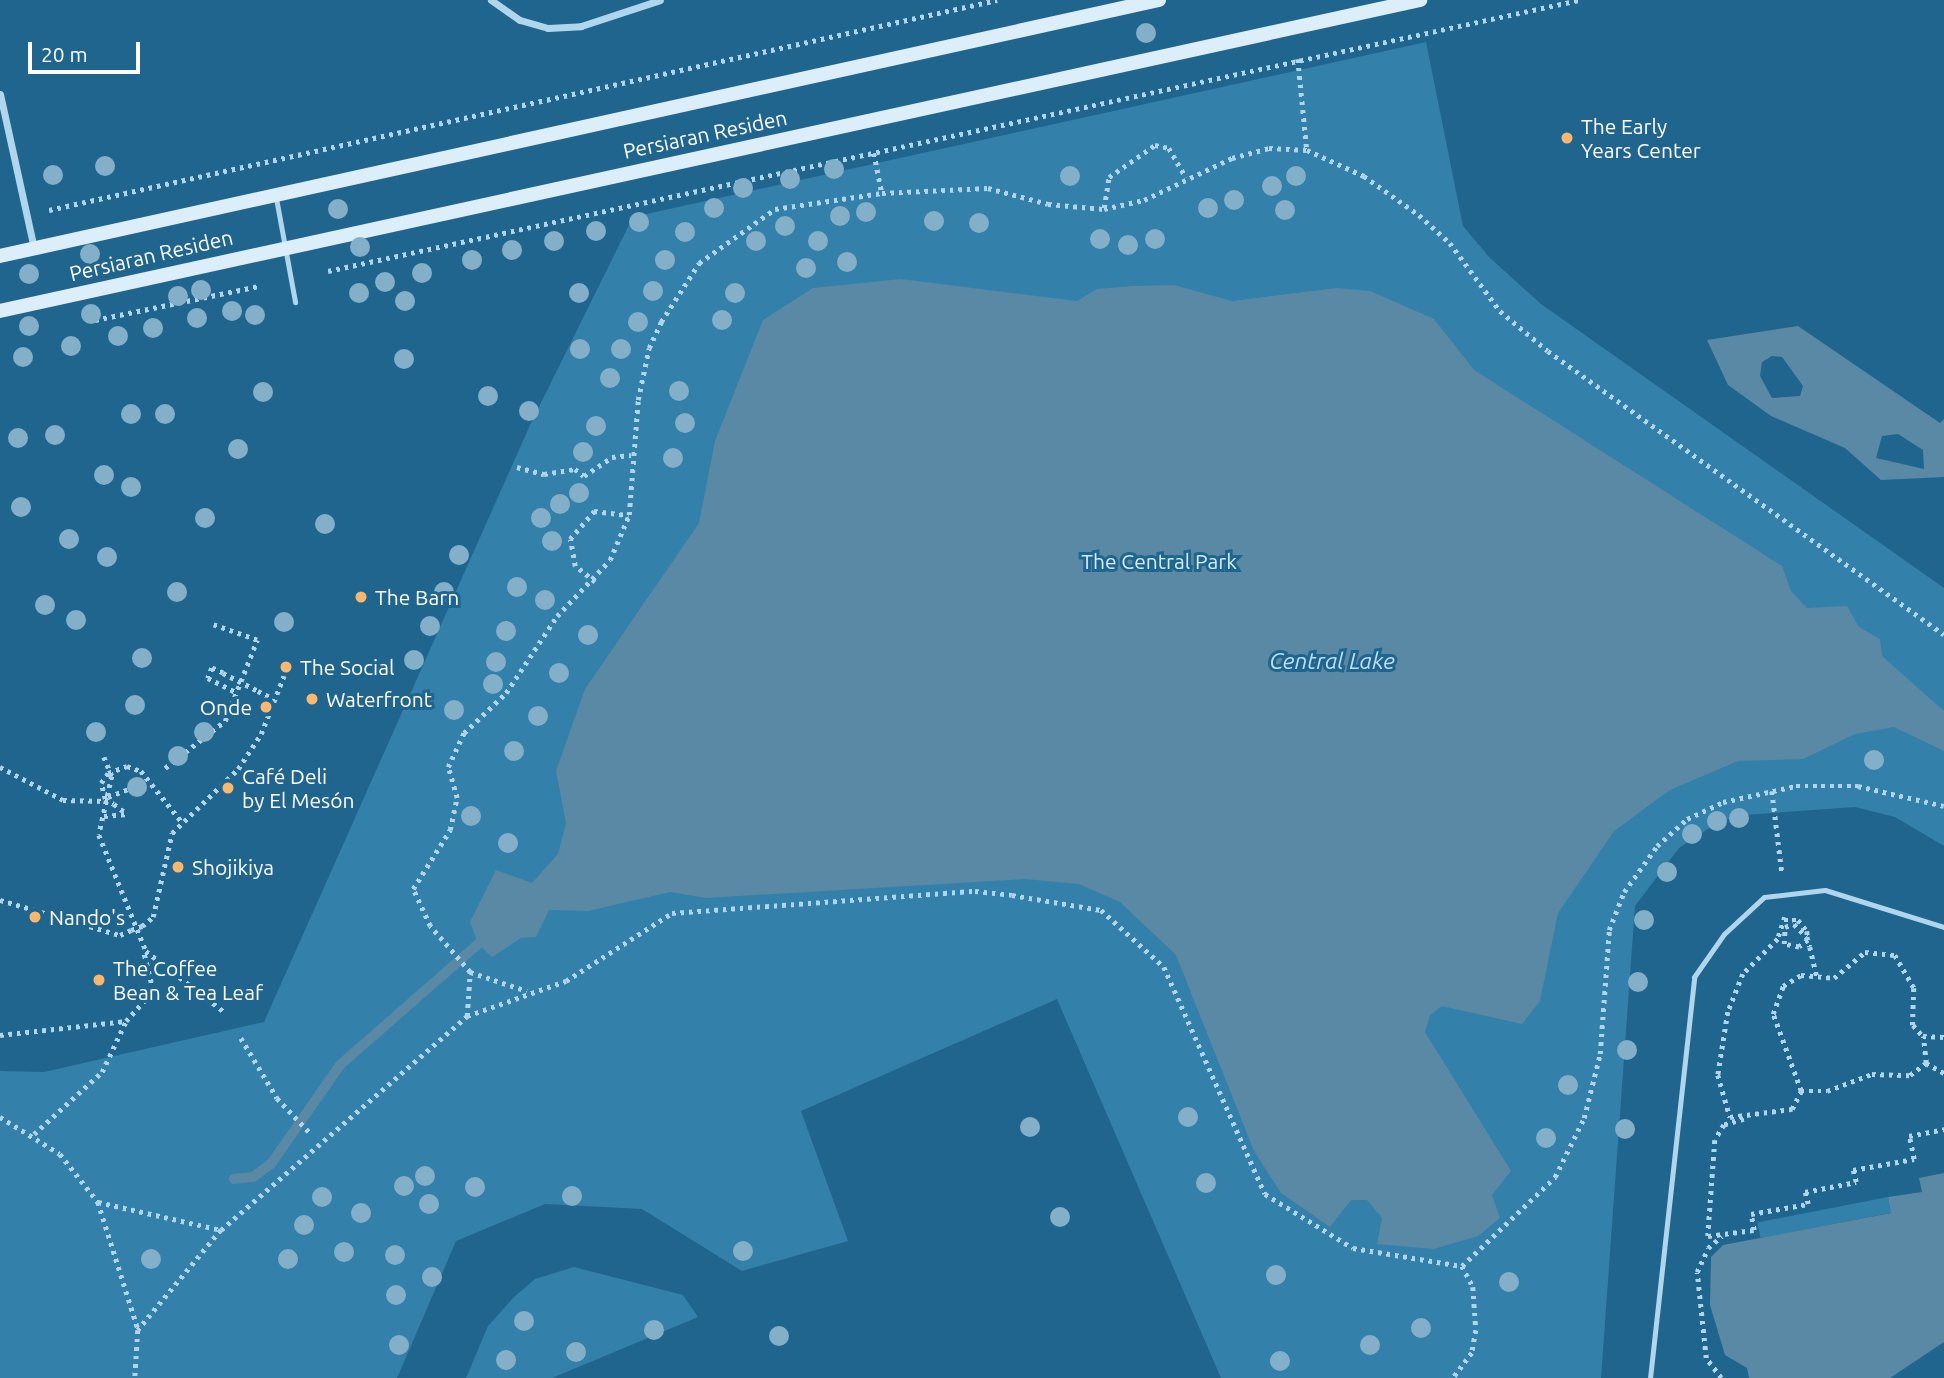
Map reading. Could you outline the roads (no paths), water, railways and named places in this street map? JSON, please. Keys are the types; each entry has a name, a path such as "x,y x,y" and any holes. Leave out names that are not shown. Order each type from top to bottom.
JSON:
{"street":[{"path":"491,0 520,20 548,28 581,26 660,0"},
{"name":"Persiaran Residen","path":"0,256 276,198 1130,3 1159,0"},
{"name":"Persiaran Residen","path":"0,311 285,245 1420,0"},
{"path":"0,94 34,249"}],"lane":[{"path":"276,198 295,302"},
{"path":"1650,1378 1694,977 1724,934 1763,897 1825,890 1944,927"}],"water":[{"name":"Central Lake","path":"901,279 1077,301 1097,289 1132,286 1174,285 1232,301 1337,288 1370,291 1434,319 1474,370 1782,566 1791,591 1807,608 1847,606 1859,627 1880,639 1882,656 1944,711 1944,751 1894,727 1855,734 1803,759 1738,761 1670,790 1614,831 1558,913 1540,1001 1522,1024 1442,1006 1430,1015 1425,1032 1511,1171 1492,1195 1500,1218 1478,1236 1434,1249 1377,1244 1382,1218 1367,1200 1351,1200 1330,1227 1281,1193 1254,1151 1176,955 1120,902 1079,884 1025,879 706,898 670,892 588,911 549,910 536,937 521,938 492,957 478,944 470,922 496,870 532,883 558,854 566,823 556,771 585,689 699,523 715,441 763,320 813,288"},
{"path":"1798,326 1940,423 1944,419 1944,477 1881,480 1845,448 1771,416 1728,385 1707,340","holes":["1772,356 1782,357 1803,386 1800,396 1772,398 1760,376 1762,362","1898,434 1923,450 1924,469 1876,458 1882,436"]},
{"path":"1944,1173 1944,1342 1890,1378 1749,1378 1747,1368 1725,1355 1710,1305 1711,1257 1723,1245 1891,1213 1888,1197 1922,1192 1919,1178"}],"waterway":[{"path":"234,1179 253,1177 271,1164 340,1065 478,944"}],"place":[{"name":"The Early Years Center","path":"1567,138"},
{"name":"The Barn","path":"361,597"},
{"name":"The Social","path":"286,667"},
{"name":"Waterfront","path":"312,699"},
{"name":"Onde","path":"266,707"},
{"name":"Café Deli by El Mesón","path":"228,788"},
{"name":"Shojikiya","path":"178,867"},
{"name":"Nando's","path":"35,917"},
{"name":"The Coffee Bean & Tea Leaf","path":"99,980"}],"park label":[{"name":"The Central Park","path":"1159,561"}]}
